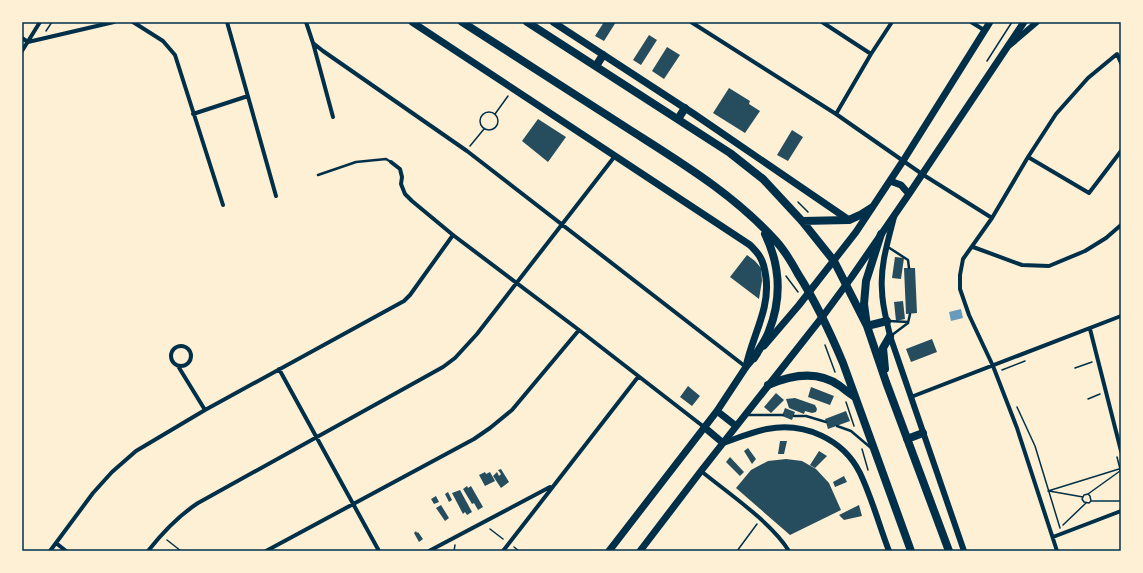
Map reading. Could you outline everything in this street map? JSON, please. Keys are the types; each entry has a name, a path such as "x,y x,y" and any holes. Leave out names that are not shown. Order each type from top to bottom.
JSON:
{"main road":[{"path":"412,22 750,245 760,256 764,266 767,291 763,316 748,356 746,367"},
{"path":"462,22 712,184 738,204 784,251 823,316 843,363 911,551"},
{"path":"527,22 730,153 763,179 802,221 834,261 867,326 886,382 949,551"},
{"path":"553,22 685,108 849,220"},
{"path":"608,551 717,411 746,367 803,300 856,232 903,161 990,22"},
{"path":"640,551 823,316 909,194 1024,22"},
{"path":"596,66 603,55"},
{"path":"678,119 685,108"},
{"path":"890,181 901,185 909,194"},
{"path":"802,221 849,220 871,208"},
{"path":"754,358 769,333 778,302 775,262 770,244 762,228"},
{"path":"867,326 864,304 866,281 881,234"},
{"path":"867,326 887,321"},
{"path":"886,382 883,348 890,336"},
{"path":"768,385 779,380 802,375 814,376 840,386 856,397"},
{"path":"717,411 736,426"},
{"path":"704,427 723,443"},
{"path":"907,439 923,433"}],"street":[{"path":"22,51 40,22"},
{"path":"22,38 28,42 114,22"},
{"path":"133,22 163,41 175,55 222,205"},
{"path":"227,22 276,196"},
{"path":"306,22 333,117"},
{"path":"691,22 836,114 922,174 992,218"},
{"path":"822,22 871,54"},
{"path":"836,114 871,54 892,22"},
{"path":"971,22 984,30"},
{"path":"1006,49 1037,22"},
{"path":"313,43 467,151 746,367"},
{"path":"1056,551 1053,537 1017,428 993,366 969,315 960,289 960,275 963,259 992,218 1028,157 1056,114 1088,78 1117,54 1121,64"},
{"path":"193,114 248,96"},
{"path":"1028,157 1089,193 1121,151"},
{"path":"148,551 160,535 184,512 198,503 449,363 469,343 615,156"},
{"path":"391,162 400,169 402,177 401,184 405,194 453,235 704,427"},
{"path":"895,214 882,269 882,291 890,336 964,551"},
{"path":"972,247 1022,265 1049,266 1085,252 1106,238 1121,225"},
{"path":"50,551 94,493 124,461 149,442 205,410 404,301 410,295 453,235"},
{"path":"911,397 1121,316"},
{"path":"1090,329 1121,451"},
{"path":"266,551 474,439 501,419 524,397 579,330"},
{"path":"178,366 187,364 191,359 190,353 184,346 174,349 171,355 173,362 178,366 205,410"},
{"path":"279,369 379,551"},
{"path":"503,551 638,377"},
{"path":"723,443 756,432 787,427 803,429 816,433 837,444 846,453 860,473 889,551"},
{"path":"701,471 760,519 777,535 790,551"},
{"path":"429,551 552,486"},
{"path":"1053,537 1121,511"},
{"path":"56,543 66,551"}],"lane":[{"path":"318,176 356,162 386,159 391,162"},
{"path":"887,246 908,260 909,268"},
{"path":"890,336 908,322 910,314"},
{"path":"887,321 908,322"},
{"path":"745,415 783,415"},
{"path":"794,416 806,416 826,422"},
{"path":"837,426 851,431 875,451"}],"path":[{"path":"495,114 513,89"},
{"path":"490,112 495,114 498,119 497,125 493,130 484,129 480,121 482,116 490,112"},
{"path":"467,151 484,129"},
{"path":"775,262 803,300"},
{"path":"824,344 835,372"},
{"path":"1000,371 1030,359"},
{"path":"1075,368 1094,362"},
{"path":"840,386 859,437 868,472"},
{"path":"1088,399 1102,394"},
{"path":"1016,405 1035,446 1060,528"},
{"path":"1117,454 1120,471"},
{"path":"1048,490 1120,471"},
{"path":"1048,490 1082,497 1120,471"},
{"path":"1088,494 1091,501"},
{"path":"1082,497 1083,501 1086,503"},
{"path":"1060,528 1086,503 1091,501 1121,501"},
{"path":"737,551 760,519"},
{"path":"1060,528 1067,525"},
{"path":"490,529 509,544"},
{"path":"160,535 181,551"}],"water":[{"path":"961,309 963,318 951,321 949,312"}],"building":[{"path":"604,22 616,22 604,41 595,36"},
{"path":"649,35 657,40 641,65 633,60"},
{"path":"667,47 680,55 664,79 652,71"},
{"path":"729,88 750,101 749,104 760,111 745,133 713,113"},
{"path":"538,119 566,137 548,162 522,141"},
{"path":"792,130 803,137 788,161 777,155"},
{"path":"747,255 761,268 762,281 759,299 730,277"},
{"path":"895,257 904,258 901,279 892,278"},
{"path":"904,268 915,268 917,313 906,314"},
{"path":"903,301 905,319 896,321 894,302"},
{"path":"932,339 937,352 911,362 906,349"},
{"path":"688,386 700,396 692,406 680,397"},
{"path":"811,387 834,396 830,405 808,397"},
{"path":"776,393 784,400 771,413 764,407"},
{"path":"795,398 815,405 817,409 816,412 812,413 805,411 804,414 789,408 786,399"},
{"path":"785,408 795,412 792,420 782,416"},
{"path":"846,411 850,421 828,429 825,419"},
{"path":"780,441 787,441 784,454 778,454"},
{"path":"748,448 756,459 752,464 744,451"},
{"path":"819,451 827,456 815,468 810,465"},
{"path":"730,457 744,472 740,476 726,462"},
{"path":"786,459 802,461 816,469 829,483 841,510 790,535 736,488 751,470 768,461"},
{"path":"501,469 509,482 501,488 493,476 497,472 499,476 501,474 498,470"},
{"path":"485,472 486,474 490,472 495,481 485,486 479,475"},
{"path":"844,476 847,482 835,487 833,482"},
{"path":"467,486 468,488 471,486 483,507 478,510 474,503 472,504 463,489"},
{"path":"460,490 472,512 467,515 465,512 463,514 452,493"},
{"path":"448,492 452,500 449,502 445,494"},
{"path":"436,496 439,502 434,504 431,499"},
{"path":"441,505 449,518 445,521 436,508"},
{"path":"859,505 862,516 844,520 839,515"},
{"path":"416,531 423,539 419,542 414,533"}]}
